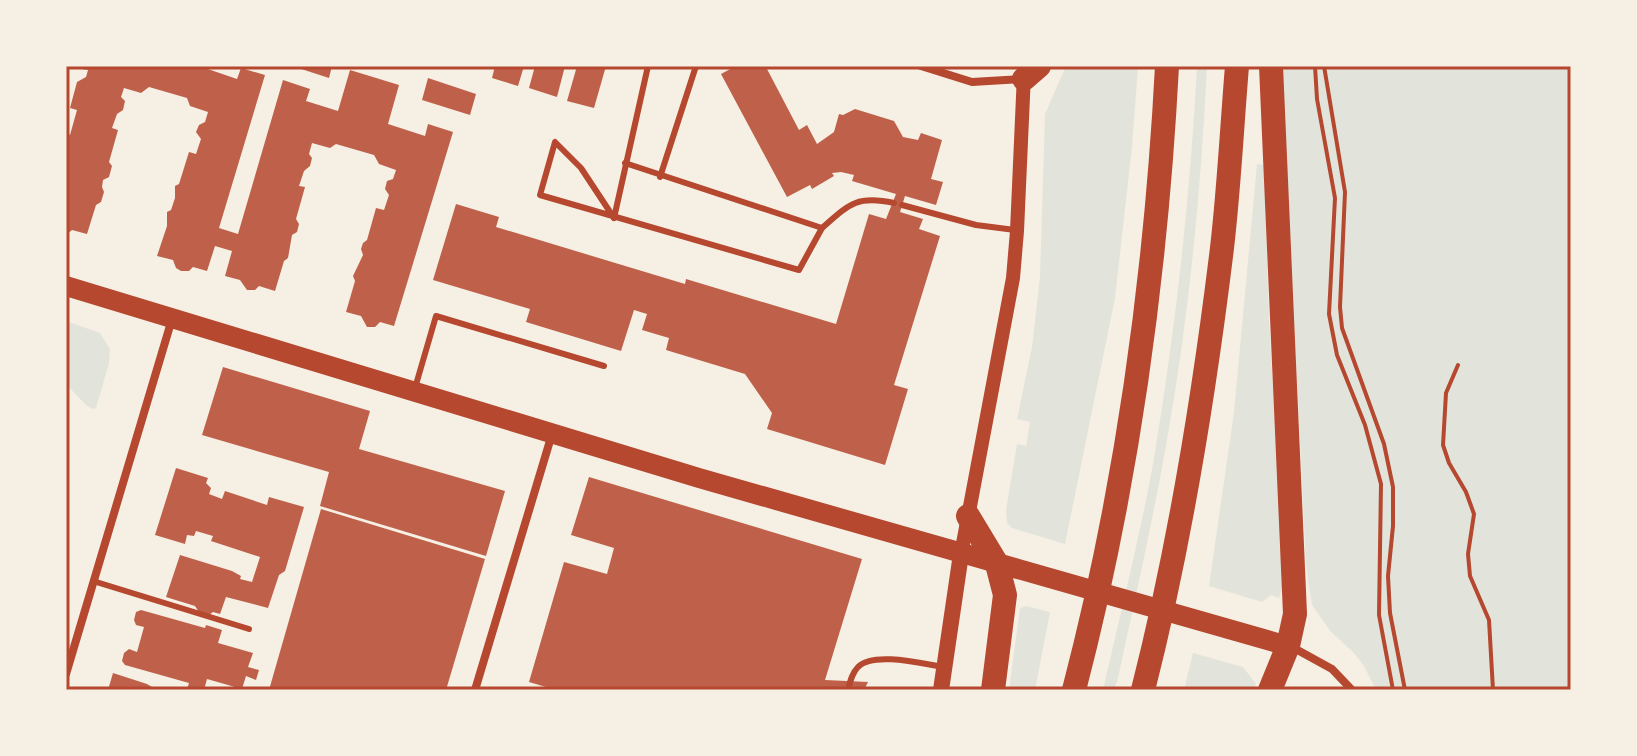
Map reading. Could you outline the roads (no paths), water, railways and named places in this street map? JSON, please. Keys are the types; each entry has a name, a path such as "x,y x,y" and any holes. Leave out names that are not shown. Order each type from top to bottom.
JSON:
{"highway":[{"path":"1074,690 1106,551 1139,365 1153,262 1167,66"},
{"path":"1143,690 1171,572 1207,360 1222,245 1237,66"},
{"path":"1270,690 1288,646 1295,614 1271,66"},
{"path":"968,516 997,564 1005,595 993,690"}],"main road":[{"path":"66,286 961,554 1288,646"},
{"path":"941,690 961,554"}],"street":[{"path":"921,66 972,82 1029,70 1013,278 961,554"},
{"path":"66,674 173,318"},
{"path":"475,690 552,433"},
{"path":"1288,646 1311,655 1332,669 1352,690"}],"lane":[{"path":"614,218 648,66"},
{"path":"660,177 696,66"},
{"path":"614,218 581,168 555,142 540,195 614,218 799,270 822,228 850,204 871,198 965,222 1017,231"},
{"path":"625,163 822,228"},
{"path":"414,391 436,316 604,366"},
{"path":"93,581 249,629"},
{"path":"848,690 857,667 871,660 890,659 944,667"}]}
